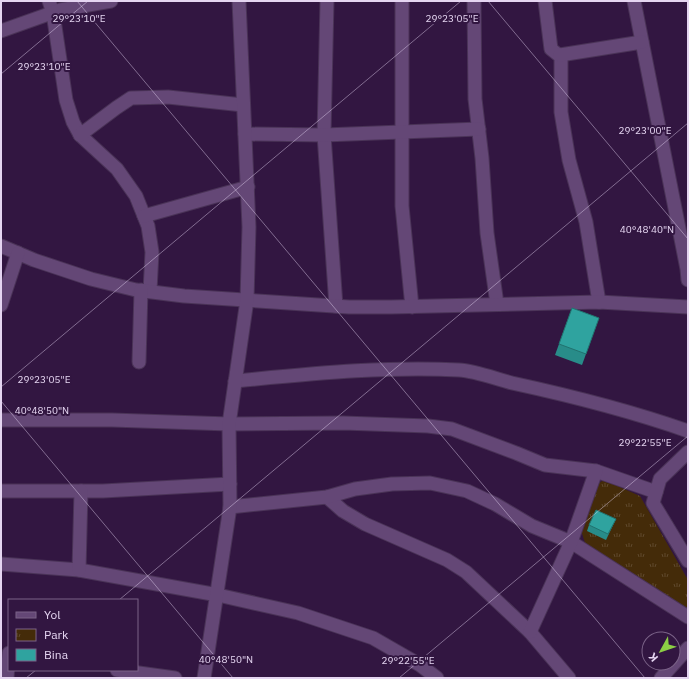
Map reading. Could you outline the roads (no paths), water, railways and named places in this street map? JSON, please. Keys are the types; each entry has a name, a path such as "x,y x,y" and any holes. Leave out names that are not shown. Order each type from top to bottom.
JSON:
{"street":[{"path":"1,31 51,7 60,10 111,1"},
{"path":"204,678 218,596 230,507 229,424 247,300 249,227 248,187 239,1"},
{"path":"327,1 324,135 336,306"},
{"path":"402,1 402,206 412,307"},
{"path":"474,1 475,99 479,129 487,233 497,304"},
{"path":"545,1 551,49 561,57 561,112 569,160 586,222 599,302"},
{"path":"634,1 688,280"},
{"path":"51,7 66,100 73,122 80,134 117,168 136,196 148,226 152,252 146,291 139,362"},
{"path":"560,56 642,42"},
{"path":"80,134 109,112 131,98 168,97 243,106"},
{"path":"245,134 324,135 479,129"},
{"path":"144,216 248,187"},
{"path":"1,246 91,279 146,291 184,296 391,308 599,302 688,307"},
{"path":"2,302 18,253"},
{"path":"236,381 325,373 394,369 462,370 558,393 654,419 688,431"},
{"path":"1,420 112,420 229,424 343,423 428,426 452,429 516,452 545,465 596,471 656,492"},
{"path":"688,452 660,479 653,503 688,561"},
{"path":"530,632 571,542 596,471"},
{"path":"230,507 327,497 363,488 392,484 430,483 467,491 495,504 532,526 571,542 688,617"},
{"path":"1,491 103,491 230,484"},
{"path":"79,570 81,491"},
{"path":"327,497 343,511 365,524 447,560 466,572 530,632 569,678"},
{"path":"1,564 79,570 218,596 298,613 373,638 420,665 437,678"},
{"path":"662,678 688,648"},
{"path":"7,678 8,666"},
{"path":"124,671 175,678"}]}
